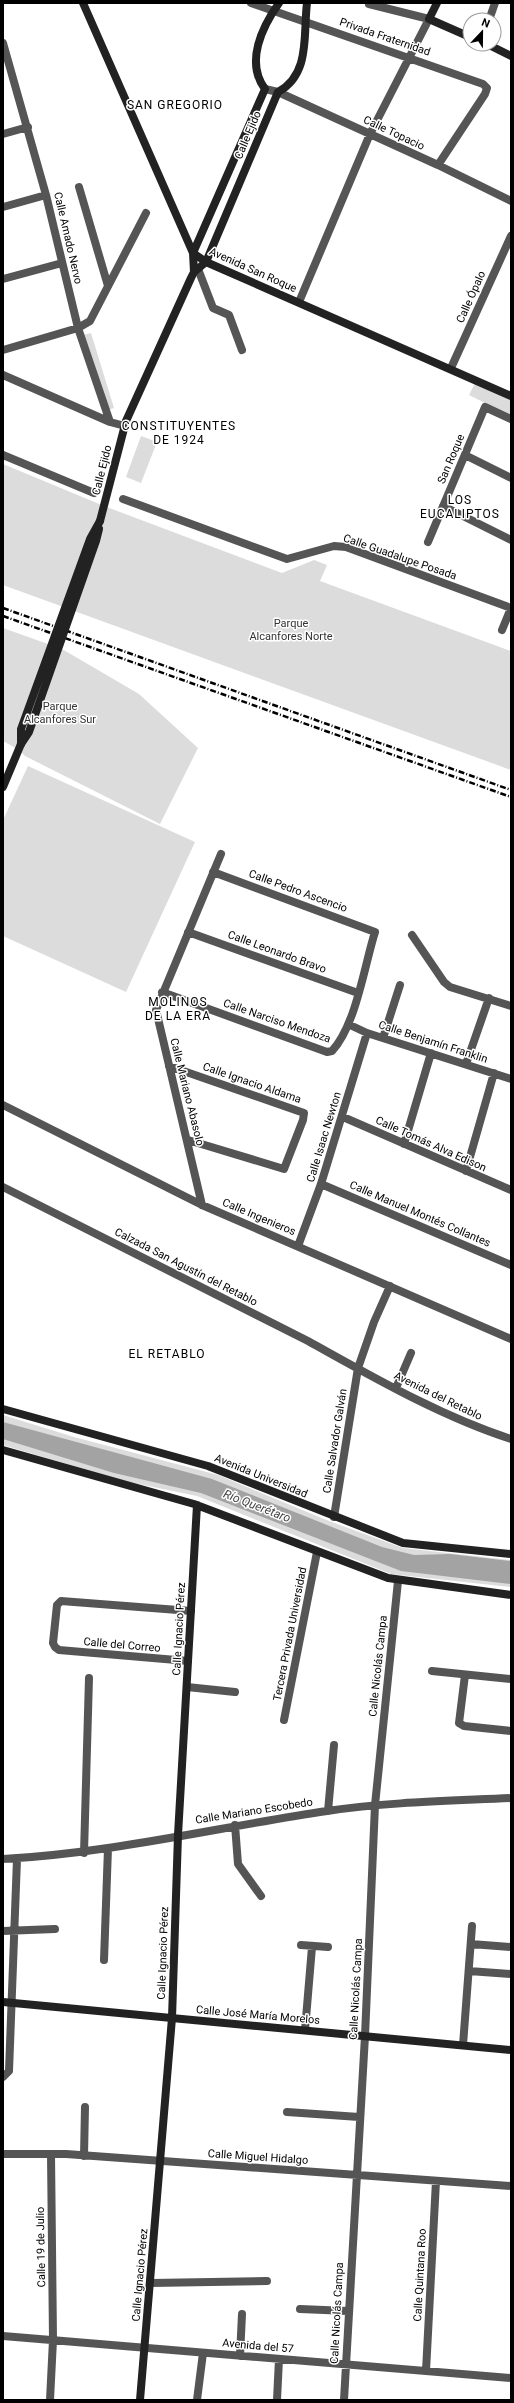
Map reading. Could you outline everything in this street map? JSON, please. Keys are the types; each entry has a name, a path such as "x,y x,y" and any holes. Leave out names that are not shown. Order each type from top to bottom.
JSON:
{"street":[{"name":"Avenida San Roque","path":"83,3 194,253 206,262 452,368 511,396"},
{"name":"Privada Fraternidad","path":"251,3 410,57 483,84 487,88 438,165"},
{"path":"265,89 259,80 256,59 264,28 279,3"},
{"name":"Calle Ejido","path":"3,787 21,744 30,732 96,541 125,426 196,270 206,262 278,92 287,88 294,79 304,57 307,3"},
{"path":"299,302 370,134 437,3"},
{"path":"369,4 429,19 462,33"},
{"name":"Calle Amado Nervo","path":"3,43 6,62 28,127 46,195 78,328 110,422"},
{"path":"502,52 511,56"},
{"name":"Calle Ejido","path":"196,270 194,253 265,89"},
{"name":"Calle Topacio","path":"265,89 278,92 438,165 511,201"},
{"path":"3,134 28,127"},
{"path":"79,186 108,286"},
{"path":"3,207 46,195"},
{"path":"3,350 78,328 90,321 146,213"},
{"name":"Calle Ópalo","path":"452,368 511,236"},
{"path":"3,279 62,264"},
{"path":"196,270 213,308 229,315 242,350"},
{"path":"3,375 110,422 125,426"},
{"name":"San Roque","path":"428,542 485,407 511,419"},
{"path":"3,455 94,493"},
{"path":"465,455 511,478"},
{"name":"Calle Guadalupe Posada","path":"123,499 287,559 334,546 346,547 511,608"},
{"path":"444,506 511,540"},
{"path":"502,630 511,608"},
{"name":"Calle Mariano Abasolo","path":"202,1205 170,1066 156,1017 162,992 221,854"},
{"name":"Calle Pedro Ascencio","path":"213,872 375,932 358,992"},
{"name":"Calle Leonardo Bravo","path":"188,932 358,992"},
{"path":"412,935 444,982 450,986 511,1006"},
{"path":"383,1038 400,985"},
{"name":"Calle Narciso Mendoza","path":"162,992 328,1052 332,1051 337,1046 350,1025"},
{"path":"350,1025 358,992"},
{"path":"466,1064 489,998"},
{"name":"Calle Benjamín Franklin","path":"350,1025 367,1033 511,1079"},
{"name":"Calle Isaac Newton","path":"298,1246 321,1184 343,1117 367,1033"},
{"path":"404,1144 431,1053"},
{"name":"Calle Ignacio Aldama","path":"170,1066 304,1113 303,1120 284,1169 188,1140"},
{"path":"466,1171 494,1073"},
{"name":"Calle Ingenieros","path":"3,1105 202,1205 511,1340"},
{"name":"Calle Tomás Alva Edison","path":"343,1117 511,1190"},
{"name":"Calle Manuel Montés Collantes","path":"321,1184 511,1265"},
{"name":"Calzada San Agustín del Retablo","path":"3,1187 308,1341 358,1368"},
{"name":"Calle Salvador Galván","path":"334,1517 358,1368 374,1322 390,1286"},
{"path":"396,1388 411,1353"},
{"name":"Avenida del Retablo","path":"358,1368 485,1431 511,1439"},
{"name":"Avenida Universidad","path":"3,1409 208,1466 403,1543 511,1554"},
{"path":"3,1450 197,1505 317,1552 398,1581 511,1595"},
{"name":"Calle Ignacio Pérez","path":"140,2400 162,2161 172,2018 178,1835 197,1505"},
{"name":"Tercera Privada Universidad","path":"284,1720 317,1552"},
{"name":"Calle Nicolás Campa","path":"344,2400 359,2117 365,2036 375,1805 398,1581"},
{"name":"Calle del Correo","path":"188,1661 59,1650 54,1647 57,1605 61,1601 68,1600 191,1611"},
{"path":"432,1671 511,1680"},
{"path":"465,1675 459,1723 464,1726 511,1731"},
{"path":"84,1853 89,1678"},
{"path":"187,1687 235,1692"},
{"path":"328,1811 334,1745"},
{"name":"Calle Mariano Escobedo","path":"3,1859 84,1853 235,1825 375,1805 511,1798"},
{"path":"235,1825 238,1864 261,1896"},
{"path":"104,1960 108,1848"},
{"path":"5,2076 9,2071 7,2002 14,1930 16,1859"},
{"path":"464,2045 472,1926"},
{"path":"3,1931 55,1930"},
{"path":"471,1944 511,1947"},
{"path":"302,1945 312,1947 328,1947"},
{"path":"305,2030 312,1947"},
{"path":"469,1971 511,1974"},
{"name":"Calle José María Morelos","path":"7,2002 511,2050"},
{"path":"84,2156 85,2107"},
{"path":"287,2112 359,2117"},
{"name":"Calle Miguel Hidalgo","path":"3,2154 84,2156 511,2186"},
{"name":"Calle 19 de Julio","path":"50,2400 53,2340 51,2154"},
{"name":"Calle Quintana Roo","path":"426,2371 436,2180"},
{"path":"151,2283 267,2281"},
{"path":"300,2309 348,2311"},
{"path":"240,2356 242,2314"},
{"name":"Avenida del 57","path":"3,2336 511,2378"},
{"path":"197,2400 202,2353"},
{"path":"277,2400 279,2359"}],"green space":[{"path":"91,333 114,408 108,410 83,335"},
{"path":"475,383 511,400 511,416 469,395"},
{"path":"141,436 157,442 141,483 126,477"},
{"name":"Parque Alcanfores Norte","path":"3,464 104,506 282,573 314,560 327,565 320,581 511,651 511,770 3,585"},
{"name":"Parque Alcanfores Sur","path":"3,628 62,649 139,694 198,748 160,824 25,756 19,750 3,741"},
{"path":"28,766 195,842 126,992 3,936 3,820"},
{"path":"3,1415 74,1437 218,1475 329,1521 403,1548 511,1560 511,1587 391,1574 197,1496 124,1481 3,1445"}],"water":[{"name":"Río Querétaro","path":"3,1422 212,1479 382,1547 414,1555 450,1554 511,1561 511,1584 401,1571 201,1493 114,1473 3,1439"}],"railway":[{"path":"3,608 511,790"},
{"path":"3,616 511,797"}],"district":[{"name":"SAN GREGORIO","path":"175,105"},
{"name":"CONSTITUYENTES DE 1924","path":"179,433"},
{"name":"LOS EUCALIPTOS","path":"460,507"},
{"name":"MOLINOS DE LA ERA","path":"178,1009"},
{"name":"EL RETABLO","path":"167,1354"}]}
